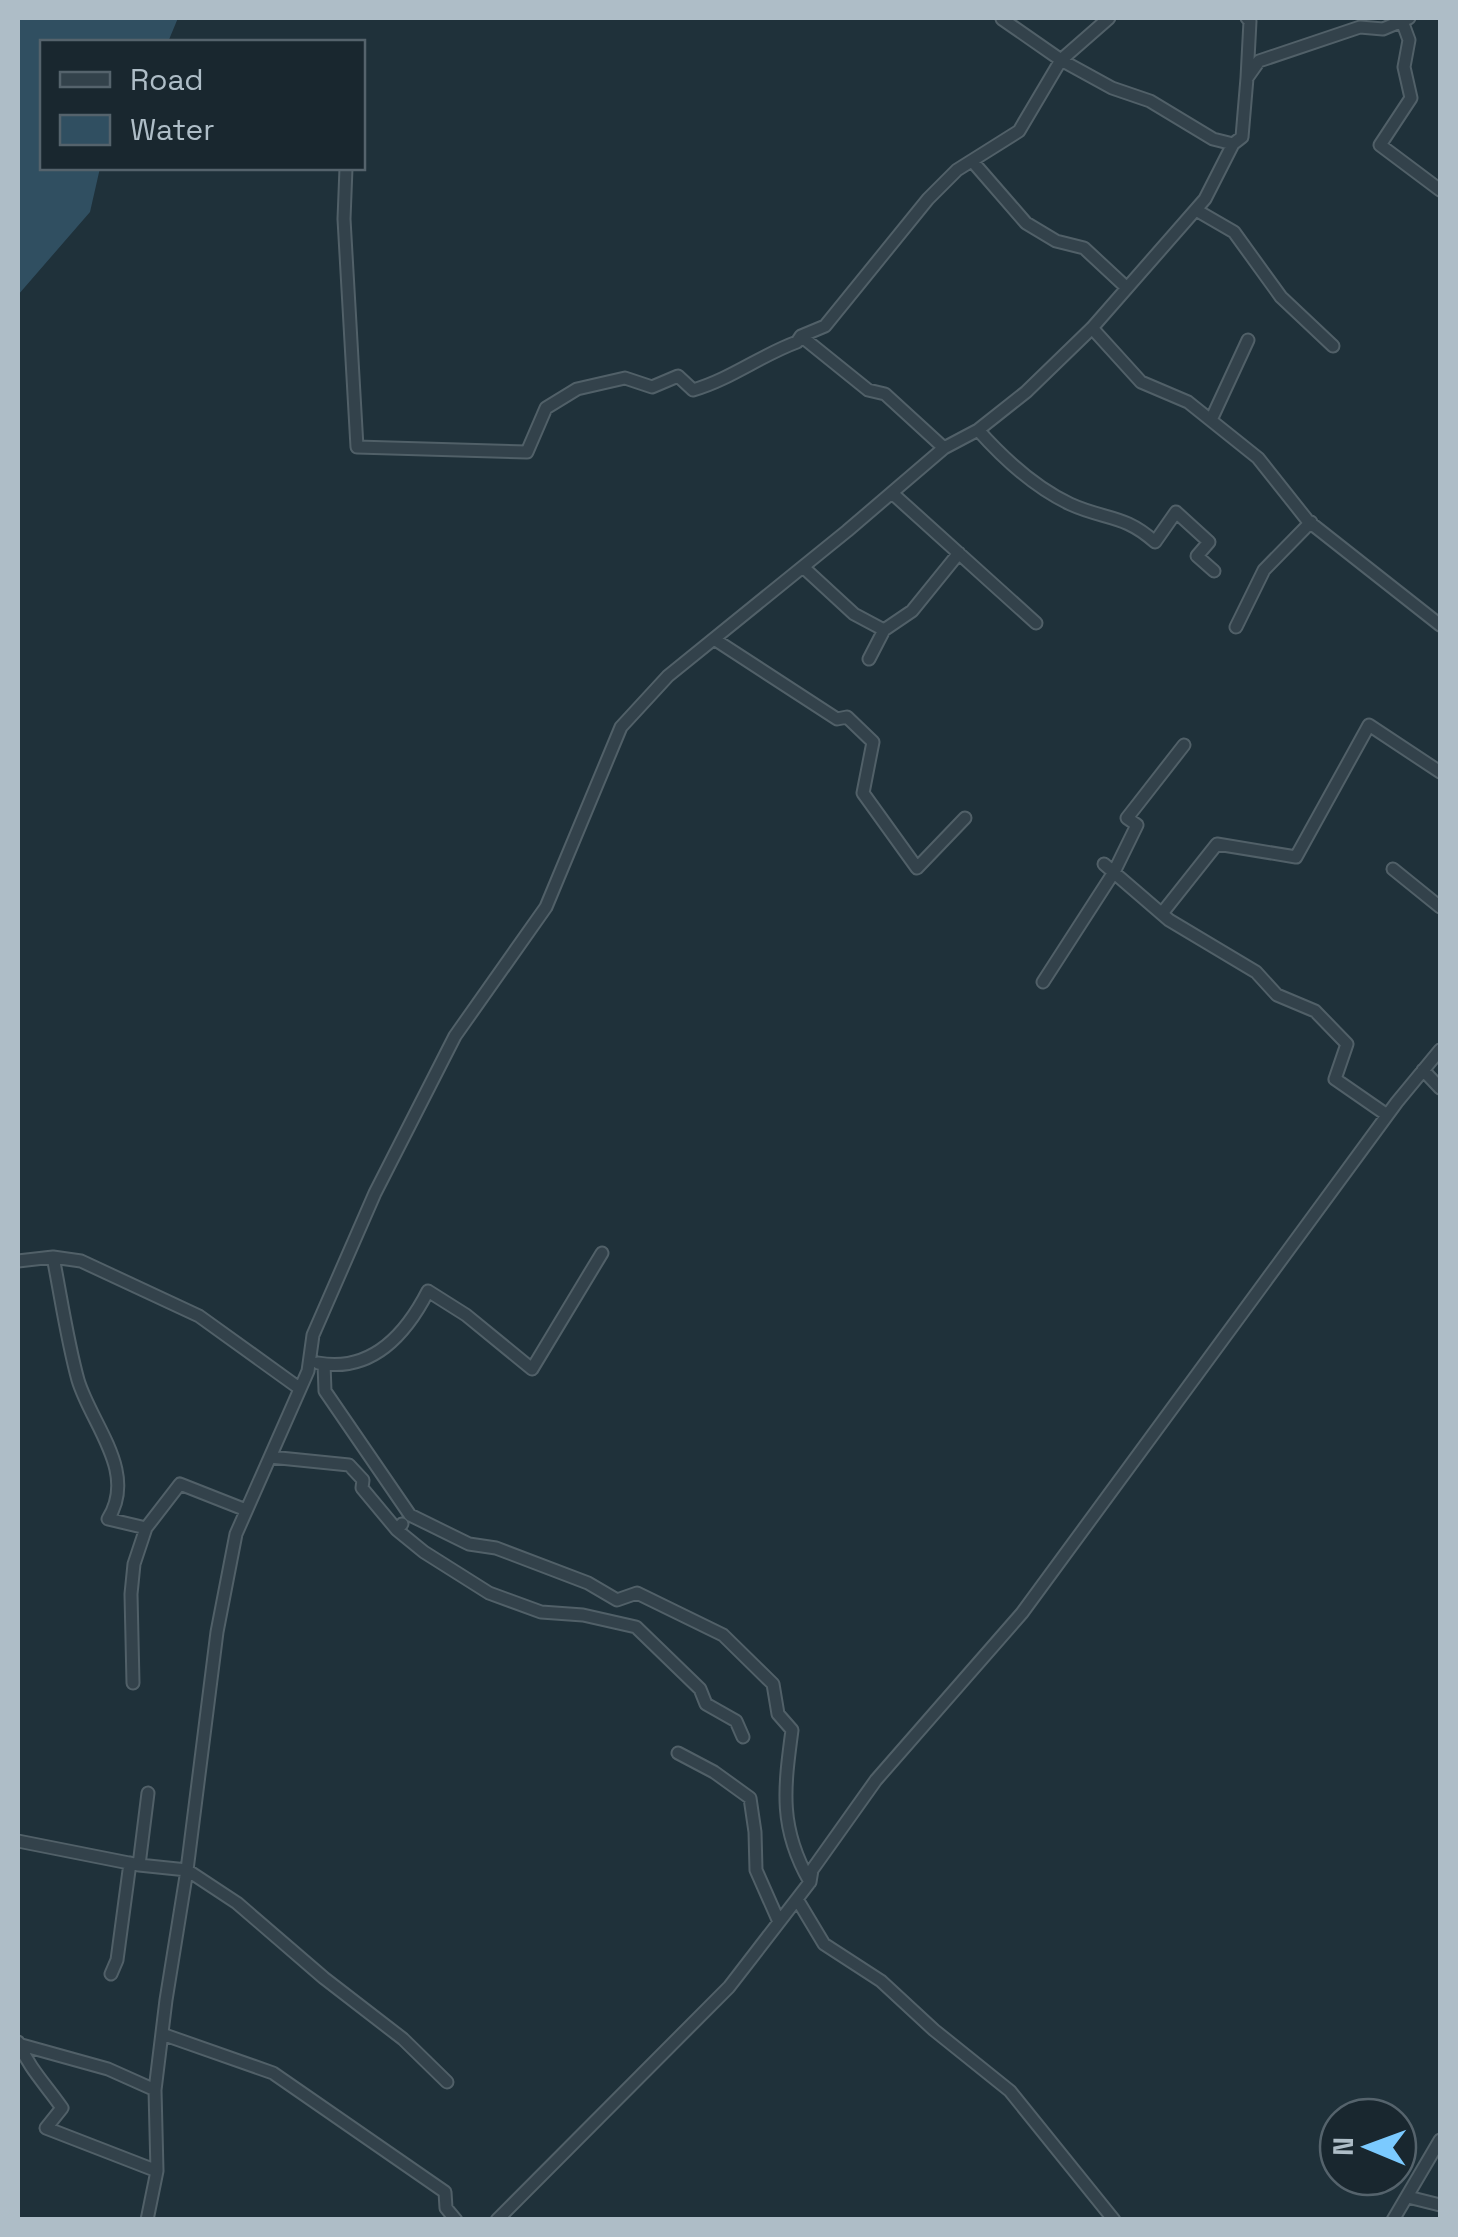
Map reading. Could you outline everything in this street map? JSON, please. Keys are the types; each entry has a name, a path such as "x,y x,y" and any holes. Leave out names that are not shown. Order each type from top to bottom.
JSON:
{"street":[{"path":"346,170 344,219 357,447 527,452 546,408 577,389 625,378 652,387 678,376 693,390 720,382 825,326 928,199 958,170 1018,131 1062,60 1108,18"},
{"path":"147,2220 157,2170 155,2090 162,2034 216,1632 236,1534 309,1365 314,1334 375,1193 455,1036 546,907 621,727 668,676 944,448 978,430 1026,392 1092,328 1205,199 1232,144 1242,137 1250,21 1247,18"},
{"path":"1002,19 1112,88 1150,102 1213,139 1232,144"},
{"path":"1246,78 1259,61 1360,27 1383,29 1405,19 1408,40 1404,68 1411,98 1380,146 1440,190"},
{"path":"973,162 1026,223 1056,240 1084,248 1127,288"},
{"path":"1196,210 1234,232 1281,296 1333,346"},
{"path":"1092,328 1141,382 1188,402 1258,458 1311,522 1440,624"},
{"path":"801,336 868,390 885,394 944,448"},
{"path":"1210,420 1248,340"},
{"path":"978,430 1001,456 1070,504 1136,524 1155,542 1176,512 1208,542 1196,556 1214,571"},
{"path":"892,493 1036,623"},
{"path":"1236,627 1264,570 1311,522"},
{"path":"869,659 884,630 912,611 959,553"},
{"path":"803,567 854,614 884,630"},
{"path":"714,639 837,720 848,718 873,742 863,792 917,868 965,818"},
{"path":"1163,912 1217,844 1296,857 1368,725 1440,772"},
{"path":"1044,982 1137,825 1127,818 1184,744"},
{"path":"1109,868 1169,920 1256,972 1276,995 1315,1011 1346,1044 1335,1079 1387,1115"},
{"path":"1393,869 1440,908"},
{"path":"497,2220 729,1988 810,1882 812,1870 876,1780 1022,1613 1387,1115 1440,1050"},
{"path":"1423,1070 1440,1088"},
{"path":"309,1365 362,1362 395,1341 413,1320 428,1291 457,1308 532,1369 602,1253"},
{"path":"18,1261 53,1257 81,1261 199,1316 299,1388"},
{"path":"53,1257 79,1382 117,1471 116,1506 108,1519 146,1528"},
{"path":"324,1364 326,1392 410,1515 469,1544 496,1548 588,1583 617,1600 636,1593 723,1636 772,1684 778,1714 792,1730 784,1787 785,1820 794,1853 810,1882"},
{"path":"270,1457 348,1465 364,1480 362,1488 397,1530 488,1593 541,1612 582,1615 636,1628 700,1690 706,1704 736,1721 743,1737"},
{"path":"134,1683 131,1594 134,1564 146,1528 180,1484 246,1510"},
{"path":"397,1530 410,1515"},
{"path":"678,1753 750,1798 756,1870 779,1922"},
{"path":"111,1974 148,1793"},
{"path":"18,1841 187,1870 237,1904 403,2039 447,2082"},
{"path":"798,1898 824,1944 881,1981 1010,2091 1114,2220"},
{"path":"162,2034 273,2073 445,2192 446,2208 456,2220"},
{"path":"18,2043 108,2068 155,2090"},
{"path":"18,2043 30,2069 62,2108 46,2128 157,2170"},
{"path":"1418,2179 1440,2140"},
{"path":"1394,2220 1408,2197 1440,2205"}],"water":[{"path":"18,18 178,18 169,40 40,40 40,170 100,170 90,212 18,295"}]}
